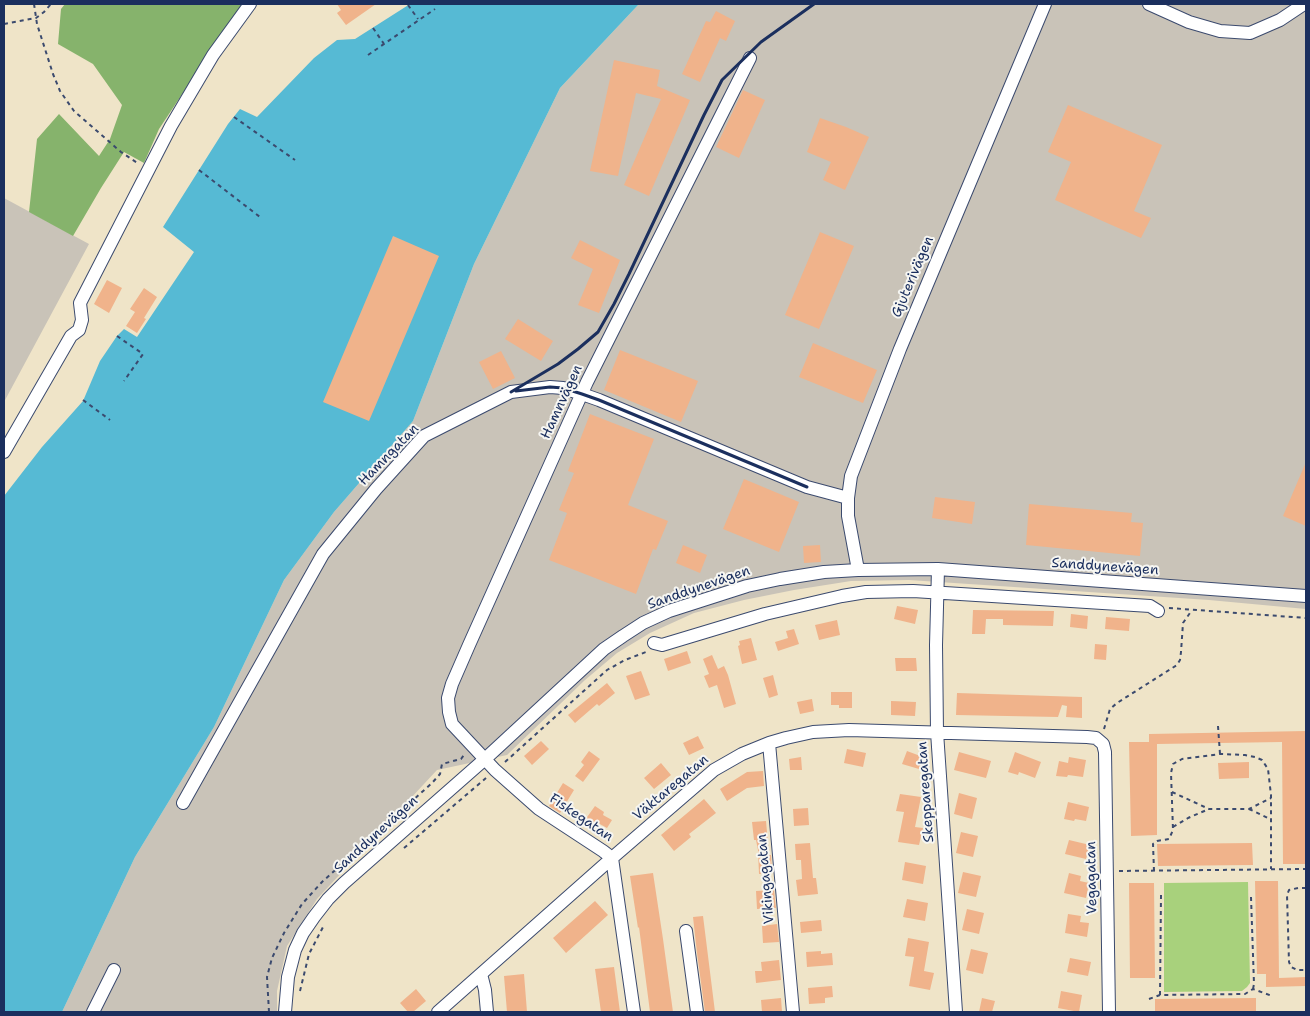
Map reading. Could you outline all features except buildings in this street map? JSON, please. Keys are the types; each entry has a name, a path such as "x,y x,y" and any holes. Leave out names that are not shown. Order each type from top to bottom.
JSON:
{"street":[{"path":"4,452 70,336 78,330 82,320 80,303 171,126 213,55 250,4"},
{"name":"Gjuterivägen","path":"858,570 848,516 851,476 900,349 1045,4"},
{"path":"1149,4 1189,22 1220,31 1250,32 1280,20 1304,4"},
{"name":"Hamnvägen","path":"485,759 452,724 448,698 452,684 582,394 750,58"},
{"name":"Hamngatan","path":"183,803 323,554 376,489 424,436 511,392 550,387 563,388 599,400 807,487 848,498"},
{"name":"Sanddynevägen","path":"285,1012 288,977 295,950 303,933 328,899 485,759 604,649 643,623 677,609 747,586 824,572 858,570 938,569 1306,596"},
{"name":"Skepparegatan","path":"938,569 936,645 937,732 956,1012"},
{"path":"654,644 662,645 765,614 866,592 914,591 1150,606 1158,611"},
{"name":"Väktaregatan","path":"438,1012 714,770 742,754 769,743 813,732 849,730 1087,737 1096,738 1101,742"},
{"name":"Vegagatan","path":"1101,742 1105,752 1109,1012"},
{"name":"Vikingagatan","path":"769,743 793,1012"},
{"name":"Fiskegatan","path":"485,759 539,809 612,858 634,1012"},
{"path":"686,931 697,1012"},
{"path":"93,1012 114,970"},
{"path":"481,974 487,1012"}],"path":[{"path":"34,4 37,24 52,74 60,91 74,111 121,152 148,170"},
{"path":"4,24 36,18 51,4"},
{"path":"408,5 419,20"},
{"path":"368,55 435,8"},
{"path":"373,28 384,44"},
{"path":"234,117 295,160"},
{"path":"200,170 260,217"},
{"path":"117,336 143,354 124,381"},
{"path":"83,400 110,420"},
{"path":"1158,611 1166,608 1306,618"},
{"path":"1101,742 1110,709 1116,703 1177,665 1180,660 1183,623 1192,610"},
{"path":"398,852 495,770 607,670 625,660 651,650 654,644"},
{"path":"1218,726 1220,754"},
{"path":"1154,871 1153,844 1157,841 1169,839 1173,827 1170,773 1173,764 1182,759 1220,754 1255,757 1262,760 1268,769 1270,869"},
{"path":"1172,792 1209,809"},
{"path":"1249,809 1270,798"},
{"path":"1173,827 1209,809 1249,809 1270,819"},
{"path":"1107,871 1306,869"},
{"path":"1306,888 1289,890 1287,895 1290,966 1297,970 1306,970"},
{"path":"1160,995 1161,895"},
{"path":"1149,1000 1160,995 1246,994 1253,989 1252,897"},
{"path":"299,995 309,954 325,923"},
{"path":"1253,989 1272,996"}],"shaded area":[{"path":"639,4 1306,4 1306,609 1209,600 909,580 851,581 744,600 694,613 650,633 617,653 585,680 507,755 437,770 317,899 287,946 277,991 277,1012 62,1012 135,857 214,727 284,580 334,512 413,421 474,264 560,88"},
{"path":"4,198 89,244 4,402"}],"green space":[{"path":"65,4 242,4 159,129 144,163 124,152 73,236 29,212 37,139 59,114 99,156 110,139 122,105 93,64 58,44 61,9"},
{"path":"1248,882 1250,983 1247,987 1242,991 1164,992 1164,883"}],"water":[{"path":"410,4 639,4 560,88 474,264 413,421 334,512 284,580 214,727 135,857 62,1012 4,1012 4,496 42,447 83,401 100,361 117,336 124,329 137,337 194,252 163,227 228,124 240,109 257,117 314,58 337,40 355,39"}],"railway":[{"path":"511,392 558,364 598,332 629,274 722,80 761,42 814,4"},
{"path":"516,391 550,387 563,388 582,394 807,487"}]}
